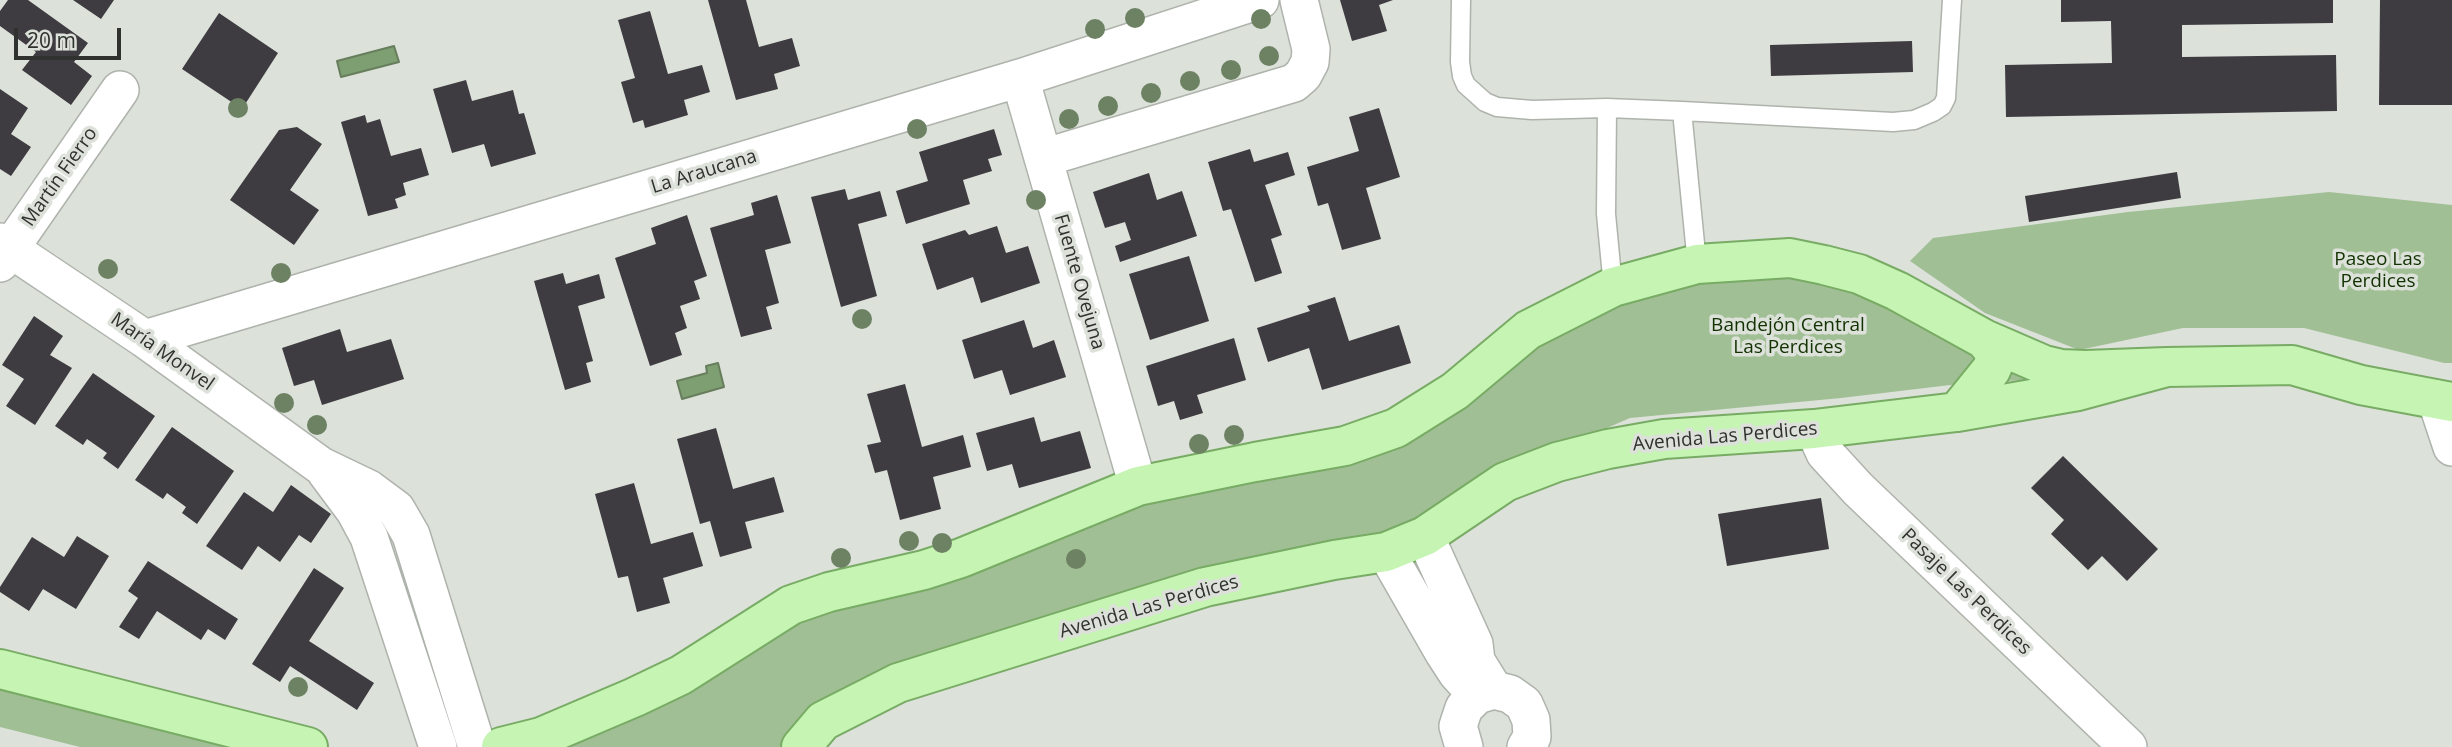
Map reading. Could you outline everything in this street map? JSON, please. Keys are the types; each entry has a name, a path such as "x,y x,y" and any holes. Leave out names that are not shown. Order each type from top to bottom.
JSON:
{"main road":[{"path":"501,747 541,737 681,675 792,606 828,592 924,570 961,558 1138,486 1345,446 1396,428 1455,391 1528,330 1613,287 1697,264 1790,258 1860,274 2029,360 2061,369 2167,367"},
{"path":"1957,412 1991,370 1995,361 1995,352 1984,339"},
{"name":"Avenida Las Perdices","path":"800,747 823,721 898,683 1205,587 1386,552 1425,536 1505,482 1557,462 1664,439 1814,429 1957,412 2078,391 2167,367 2292,365 2361,385 2444,400"},
{"path":"0,669 308,747"}],"street":[{"name":"La Araucana","path":"145,339 1020,78 1260,0"},
{"path":"1044,158 1294,83 1303,75 1310,62 1311,49 1299,0"},
{"name":"Fuente Ovejuna","path":"1020,78 1138,486"},
{"name":"Martín Fierro","path":"3,251 120,90"},
{"name":"María Monvel","path":"3,251 145,339 321,466 369,489 396,509 411,535 477,747"},
{"path":"2444,400 2452,447"},
{"name":"Pasaje Las Perdices","path":"1814,429 1825,453 1858,489 2128,747"},
{"name":"María Monvel","path":"321,466 355,511 369,537 438,747"},
{"path":"1425,536 1474,644 1485,693"},
{"path":"1386,552 1457,673 1485,693 1510,694 1524,704 1531,720 1532,737 1526,747"},
{"path":"1464,747 1458,726 1464,708 1485,693"}],"lane":[{"path":"1461,0 1462,76 1466,85 1485,102 1509,109 1607,108 1893,122 1914,120 1942,106 1948,88 1952,0"},
{"path":"1607,108 1606,214 1613,287"},
{"path":"1682,111 1697,264"}],"green space":[{"name":"Paseo Las Perdices","path":"2329,192 2452,205 2452,363 2304,328 2183,328 2079,350 1985,313 1910,261 1933,238 2128,212"},
{"name":"Bandejón Central Las Perdices","path":"1799,269 2124,375 1967,383 1630,418 1501,474 1422,521 1333,552 1198,569 883,671 789,747 523,747 806,603 1174,478 1346,452 1605,293"},
{"path":"0,683 262,747 80,747 0,727"}],"shaded area":[{"path":"394,46 399,62 341,77 337,61"},
{"path":"718,363 724,387 682,399 677,381 707,373 706,366"}],"building":[{"path":"8,0 28,0 88,43 74,62 92,76 71,105 22,70 36,52 0,26 0,11"},
{"path":"73,0 114,0 101,19"},
{"path":"708,0 746,0 759,47 792,38 800,66 774,74 778,89 736,100"},
{"path":"1340,0 1393,0 1379,5 1387,31 1352,41"},
{"path":"2061,0 2333,0 2333,23 2182,25 2182,57 2336,55 2337,111 2006,117 2005,65 2112,63 2111,21 2061,22"},
{"path":"2380,0 2452,0 2452,105 2379,105"},
{"path":"650,11 668,74 702,65 710,92 684,100 688,115 645,128 643,120 633,123 621,82 635,78 618,20"},
{"path":"219,13 278,53 242,109 182,69"},
{"path":"1912,41 1913,72 1771,76 1770,45"},
{"path":"466,80 472,101 513,90 519,114 524,113 536,154 491,167 484,144 452,153 433,89"},
{"path":"0,89 28,108 11,134 31,147 11,176 0,169"},
{"path":"1379,108 1400,177 1366,188 1381,239 1342,250 1328,203 1318,206 1307,167 1359,151 1349,117"},
{"path":"365,115 367,123 380,119 391,156 421,148 429,175 403,183 406,195 395,199 398,208 368,216 341,122"},
{"path":"297,127 322,144 290,190 319,210 294,245 230,200 279,130"},
{"path":"994,129 1002,155 988,159 992,171 963,180 970,204 906,224 896,191 928,181 919,152"},
{"path":"1250,149 1254,162 1288,152 1295,175 1265,185 1282,235 1271,239 1282,273 1255,282 1231,209 1223,211 1208,162"},
{"path":"2177,172 2181,198 2029,222 2025,196"},
{"path":"1149,173 1157,200 1182,191 1197,236 1120,262 1115,246 1131,240 1125,222 1105,228 1093,192"},
{"path":"845,189 848,200 880,191 887,216 858,224 877,296 841,307 811,197"},
{"path":"777,195 791,243 765,250 779,303 766,307 772,329 741,337 710,228 754,215 751,203"},
{"path":"687,215 707,276 694,281 700,299 680,306 687,328 675,333 682,355 650,366 615,258 656,244 651,228"},
{"path":"997,226 1006,253 1028,246 1040,283 981,303 973,277 937,290 922,244 965,230 969,235"},
{"path":"1189,256 1209,321 1150,340 1129,274"},
{"path":"563,273 566,284 599,274 605,298 578,306 593,361 586,363 591,382 565,390 534,281"},
{"path":"1335,297 1349,341 1399,325 1411,363 1322,390 1309,348 1268,362 1257,328 1310,311 1307,306"},
{"path":"34,316 63,336 50,355 72,368 35,425 6,406 24,379 2,365"},
{"path":"1024,320 1033,348 1054,340 1066,377 1010,395 1002,370 974,379 962,340"},
{"path":"340,329 347,352 391,339 404,379 322,405 314,380 294,386 282,348"},
{"path":"1234,338 1246,380 1197,395 1203,413 1180,420 1174,401 1158,406 1146,366"},
{"path":"93,373 155,416 118,469 103,458 107,453 87,439 83,445 55,426"},
{"path":"905,384 922,447 963,435 971,467 933,477 941,509 900,520 887,470 875,473 867,445 881,442 867,394"},
{"path":"1034,417 1041,442 1080,431 1091,468 1019,488 1012,464 987,471 976,433"},
{"path":"172,427 234,471 197,524 182,513 186,507 167,493 163,499 135,480"},
{"path":"716,428 733,489 774,477 784,512 745,522 752,548 720,557 710,521 700,524 677,439"},
{"path":"2063,456 2158,549 2127,581 2102,556 2088,570 2051,534 2064,520 2031,488"},
{"path":"634,483 651,544 693,532 703,566 663,578 670,603 637,612 628,576 618,578 595,494"},
{"path":"291,485 331,514 311,543 299,535 280,562 258,546 242,570 206,546 244,492 273,512"},
{"path":"1821,498 1829,549 1727,566 1718,514"},
{"path":"77,536 109,556 76,609 43,589 29,611 0,592 0,587 32,537 64,557"},
{"path":"148,561 238,619 225,640 208,629 201,640 157,611 139,639 119,627 138,598 128,591"},
{"path":"314,568 344,588 309,641 374,683 357,710 290,666 280,682 252,664"}]}
